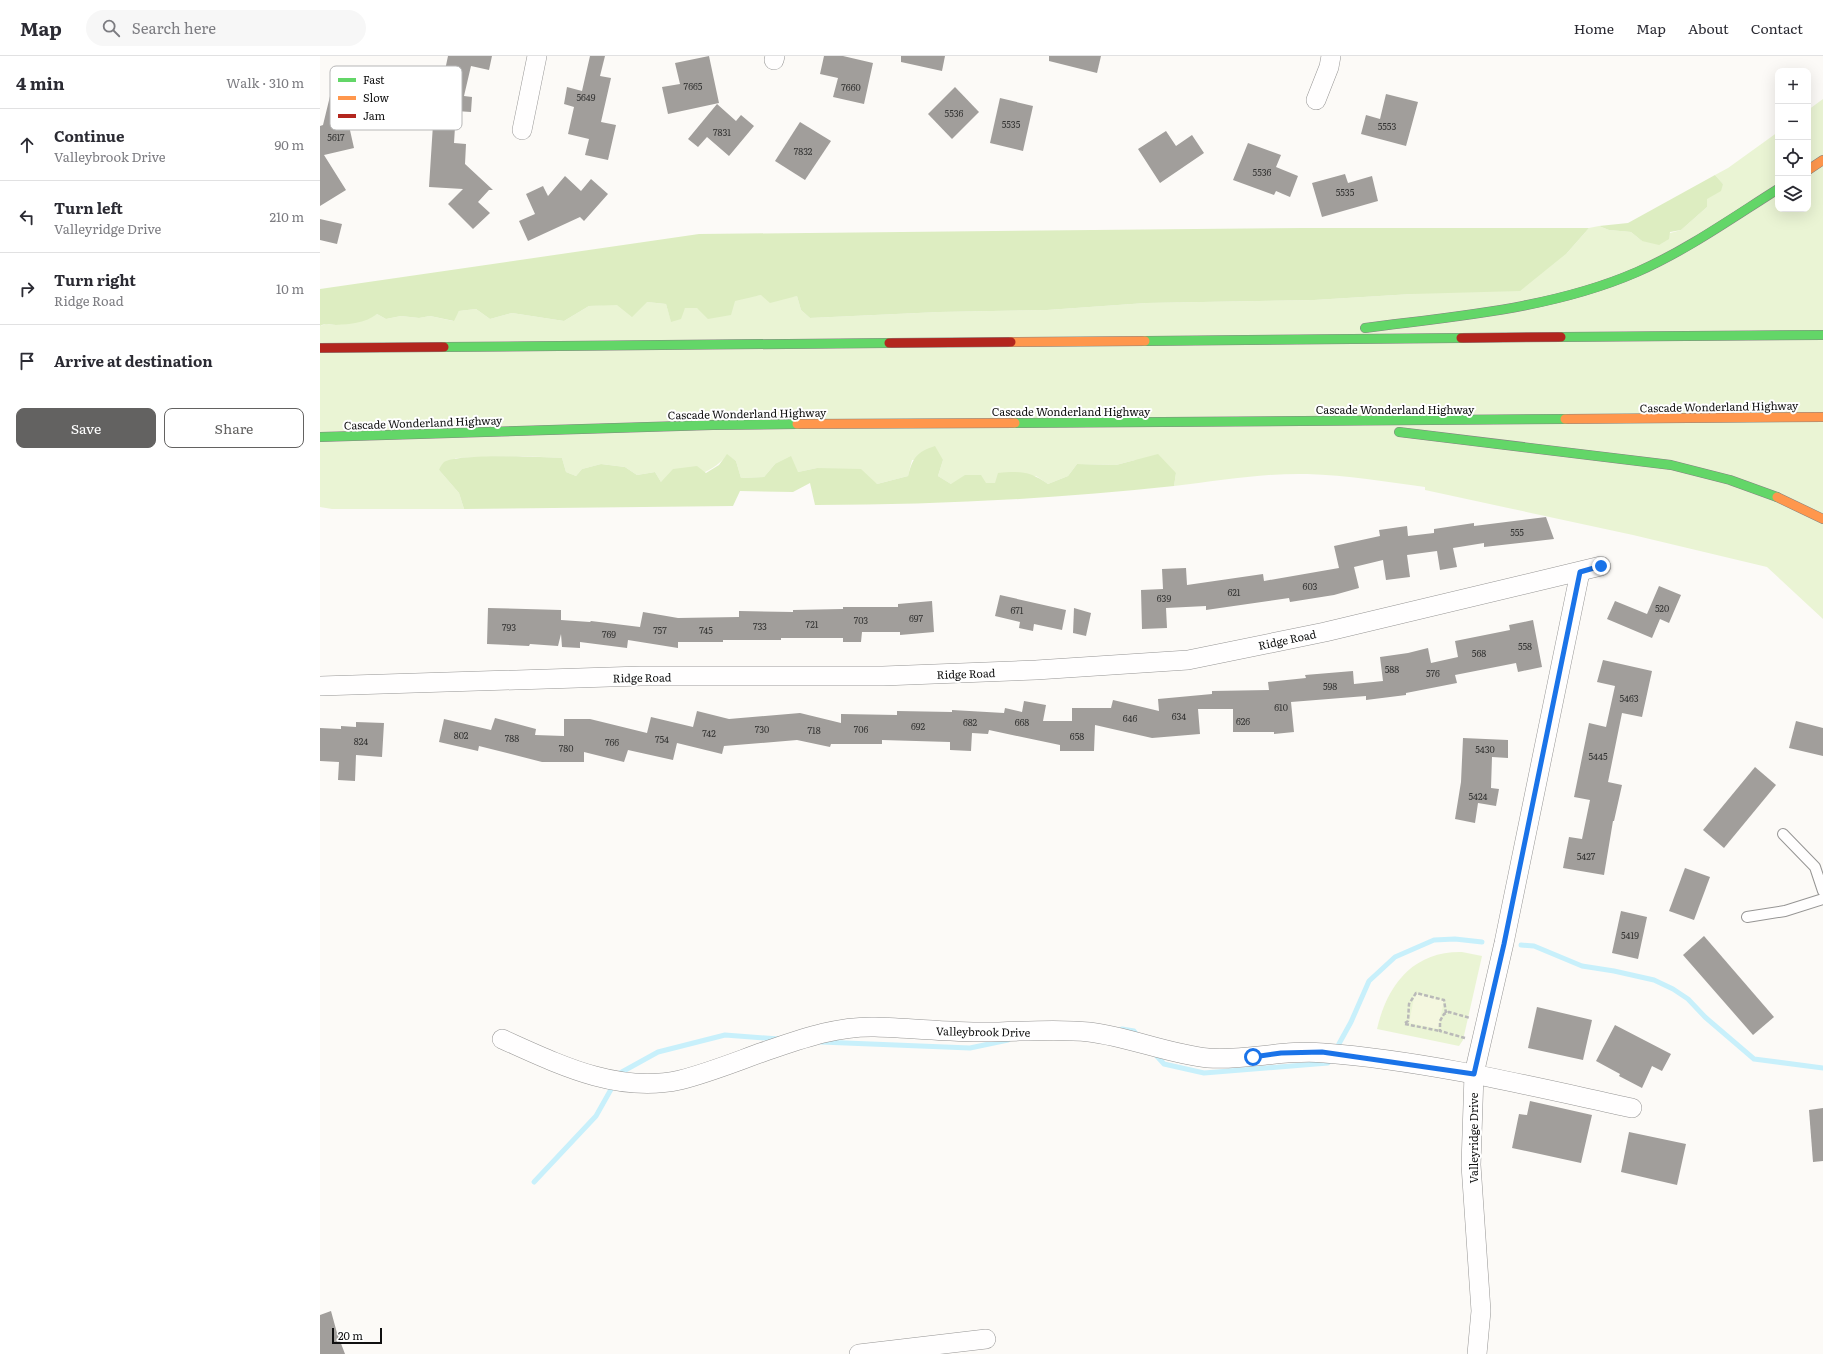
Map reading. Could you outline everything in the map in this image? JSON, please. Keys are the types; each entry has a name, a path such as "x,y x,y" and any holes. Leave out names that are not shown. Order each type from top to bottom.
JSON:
{"highway":[{"path":"1811,168 1823,160"},
{"path":"1286,339 1540,303 1577,293 1629,275 1666,258 1775,191"},
{"path":"320,348 1823,335"},
{"name":"Cascade Wonderland Highway","path":"320,437 713,425 1823,417"},
{"path":"1318,421 1671,466 1709,473 1752,487 1794,504 1823,519"}],"street":[{"path":"522,130 537,56"},
{"path":"1316,100 1329,67 1331,56"},
{"name":"Ridge Road","path":"320,686 641,676 883,676 1036,670 1188,660 1325,632 1601,566"},
{"name":"Valleyridge Drive","path":"1477,1354 1481,1311 1471,1165 1474,1074 1504,944 1580,572"},
{"name":"Valleybrook Drive","path":"502,1039 572,1070 609,1079 636,1083 678,1080 820,1033 865,1027 977,1032 1084,1031 1189,1056 1239,1059 1281,1053 1322,1052 1474,1074 1632,1108"},
{"path":"859,1354 986,1338"}],"lane":[{"path":"1783,834 1815,868 1823,891"},
{"path":"1746,917 1785,911 1823,899"}],"path":[{"path":"1440,1031 1440,1021 1446,1013 1444,1000 1416,993 1409,1004 1408,1021 1405,1023 1465,1038"},
{"path":"1446,1013 1470,1018"}],"green space":[{"path":"1823,99 1823,619 1767,567 1633,535 1425,490 1425,487 1352,477 1290,474 1174,486 1176,473 1135,460 1116,465 1077,464 1068,476 1048,484 1036,476 995,483 951,484 938,476 943,460 912,460 908,476 877,484 817,468 798,472 775,464 764,477 741,478 736,461 727,455 713,468 705,472 689,477 661,482 655,472 637,475 625,467 601,464 582,469 576,476 566,472 562,458 522,456 456,458 439,470 459,493 464,509 332,509 320,507 320,326 326,324 335,325 377,314 386,319 401,316 419,318 430,316 453,321 459,311 476,309 490,319 512,313 564,321 589,306 647,302 666,304 671,321 685,308 695,308 751,296 766,295 788,297 797,296 801,310 810,318 939,312 1047,310 1146,303 1314,300 1412,294 1567,253 1589,228 1599,226 1609,230 1631,232 1642,241 1681,230 1707,207 1706,199 1723,184 1715,175 1728,168 1775,134 1775,212 1811,212 1811,108"},
{"path":"1715,175 1723,184 1721,191 1707,199 1707,207 1681,230 1670,232 1669,239 1659,245 1642,241 1631,232 1609,230 1599,226 1628,223"},
{"path":"1304,228 1589,228 1567,253 1520,291 1412,294 1314,300 1146,303 1047,310 939,312 810,318 801,310 797,296 770,303 761,295 735,301 731,315 708,319 697,308 685,308 681,319 671,322 666,304 647,302 632,317 617,305 589,306 564,321 512,313 490,319 476,309 459,311 454,321 430,316 419,318 401,316 386,319 377,314 358,322 336,325 326,324 320,326 320,289 699,234"},
{"path":"935,446 943,460 938,476 951,484 965,475 981,475 986,483 995,483 998,473 1012,472 1030,474 1048,484 1068,476 1077,464 1116,465 1158,454 1176,473 1174,486 1039,498 905,504 815,505 810,483 793,492 740,491 733,506 464,509 459,493 439,470 444,462 466,457 501,456 562,458 566,472 576,476 582,469 601,464 625,467 637,475 655,472 661,482 673,469 697,466 706,473 719,465 727,454 736,461 741,478 764,477 775,464 791,456 798,472 817,468 861,469 877,484 908,476 916,456 919,453"},
{"path":"1462,952 1482,956 1463,1040 1459,1046 1377,1029 1388,998 1395,985 1416,964 1429,957 1445,953"},
{"path":"1415,993 1444,1000 1438,1029 1409,1023"}],"building":[{"path":"448,56 492,56 489,70 471,66 464,96 472,97 471,112 462,111 462,66 446,66"},
{"path":"590,56 605,56 600,76 611,78 601,122 616,125 608,160 585,155 589,139 568,134 574,107 564,104 567,87 582,91"},
{"path":"709,56 719,103 668,114 662,87 680,84 675,63"},
{"path":"824,56 843,56 873,63 864,104 833,97 838,78 820,74"},
{"path":"901,56 945,56 942,71 901,62"},
{"path":"1049,56 1101,56 1097,73 1049,61"},
{"path":"955,87 979,112 952,139 928,114"},
{"path":"1386,94 1418,102 1406,146 1361,134 1366,115 1380,119"},
{"path":"330,96 330,130 350,130 354,148 324,155 346,190 320,206 320,126 323,125"},
{"path":"1000,98 1033,106 1023,151 990,143"},
{"path":"717,104 736,121 741,115 754,126 729,156 707,137 698,147 688,139"},
{"path":"800,122 831,141 805,180 775,161"},
{"path":"433,130 455,130 454,143 466,144 465,164 493,190 489,190 478,202 490,213 473,229 448,204 463,189 429,187"},
{"path":"1166,131 1176,146 1192,135 1204,153 1160,183 1138,149"},
{"path":"1248,143 1281,155 1276,167 1298,176 1290,197 1276,191 1274,195 1233,180"},
{"path":"1345,174 1348,183 1372,176 1378,201 1322,217 1312,183"},
{"path":"565,176 581,191 591,179 608,194 584,221 580,217 528,241 519,221 535,214 526,194 543,186 548,196"},
{"path":"320,219 342,224 337,244 320,240"},
{"path":"1546,517 1554,539 1484,547 1484,543 1453,548 1457,567 1440,570 1437,551 1407,555 1410,577 1386,580 1383,560 1354,567 1359,588 1334,595 1290,602 1289,598 1206,610 1206,606 1166,608 1167,628 1142,629 1141,590 1163,589 1162,569 1186,568 1187,585 1263,574 1264,581 1339,568 1334,546 1380,536 1379,530 1407,526 1408,536 1434,533 1434,529 1474,523 1474,526"},
{"path":"1659,586 1681,595 1669,623 1660,619 1652,638 1607,619 1615,601 1647,614"},
{"path":"1000,595 1066,610 1062,630 1034,624 1033,631 1019,628 1020,622 995,616"},
{"path":"932,601 934,632 900,635 900,632 862,632 861,642 843,642 843,638 781,638 781,640 678,642 678,648 628,640 627,648 580,642 580,648 562,647 561,634 558,646 530,644 529,646 487,644 488,608 561,610 561,620 591,621 640,627 643,612 678,618 739,617 739,611 793,612 793,610 843,609 843,607 898,607 898,604"},
{"path":"1074,608 1091,613 1086,636 1073,633"},
{"path":"1533,620 1542,667 1518,672 1516,663 1455,675 1457,683 1406,693 1406,695 1366,700 1366,696 1291,702 1294,732 1274,734 1274,732 1233,732 1233,709 1198,709 1200,734 1152,738 1095,725 1094,751 1060,751 1060,745 989,730 988,734 972,733 971,751 950,750 950,742 882,740 882,744 831,744 830,747 797,740 724,746 722,754 677,743 673,760 628,750 624,762 584,752 584,762 542,762 479,746 478,751 439,742 444,719 491,730 495,718 536,729 535,735 564,736 564,719 590,719 647,733 651,717 693,727 697,711 729,719 800,713 841,723 841,714 897,715 897,711 952,712 952,710 1004,713 1005,708 1022,712 1024,701 1046,705 1043,721 1072,721 1072,708 1111,708 1113,700 1159,711 1158,699 1212,694 1212,691 1269,690 1268,682 1306,678 1305,675 1353,671 1354,684 1383,681 1380,657 1408,653 1428,648 1431,663 1458,657 1455,641 1510,630 1509,625"},
{"path":"1603,660 1652,671 1642,717 1622,713 1608,782 1622,785 1613,821 1604,875 1563,868 1569,837 1582,839 1590,800 1574,797 1589,723 1606,727 1615,686 1597,682"},
{"path":"1796,721 1823,728 1823,756 1789,748"},
{"path":"356,722 384,723 382,757 356,755 355,781 338,780 339,762 320,761 320,728 341,729 341,726 356,727"},
{"path":"1463,738 1508,740 1508,758 1492,757 1491,788 1499,789 1496,806 1478,803 1475,823 1455,819 1461,782"},
{"path":"1755,767 1776,785 1724,848 1703,830"},
{"path":"1685,868 1710,877 1694,920 1669,911"},
{"path":"1621,911 1647,917 1638,959 1612,953"},
{"path":"1704,936 1774,1017 1753,1035 1683,955"},
{"path":"1537,1007 1592,1020 1583,1060 1528,1048"},
{"path":"1615,1025 1671,1054 1662,1071 1652,1066 1642,1088 1619,1076 1620,1074 1596,1061"},
{"path":"1530,1101 1592,1115 1581,1163 1512,1148 1519,1114 1527,1115"},
{"path":"1823,1108 1823,1161 1813,1162 1809,1110"},
{"path":"1629,1132 1686,1144 1677,1185 1621,1172"},
{"path":"331,1311 345,1354 320,1354 320,1315"}],"waterway":[{"path":"1335,1051 1351,1022 1369,981 1395,957 1434,940 1455,939 1482,942"},
{"path":"1521,945 1534,946 1582,966 1654,980 1673,989 1688,999 1705,1017 1754,1059 1823,1068"},
{"path":"1122,1029 1134,1031 1139,1037"},
{"path":"619,1076 620,1073 658,1052 725,1035 779,1039"},
{"path":"821,1042 970,1048 1008,1040"},
{"path":"1154,1053 1164,1064 1204,1073 1328,1063 1330,1059"},
{"path":"534,1182 596,1116 614,1084"}],"traffic: fast":[{"path":"1365,328 1469,315 1538,303 1605,285 1637,272 1674,254 1775,191"},
{"path":"1561,337 1823,335"},
{"path":"1145,341 1461,338"},
{"path":"444,347 889,343"},
{"path":"1015,423 1565,419"},
{"path":"320,437 713,425 797,424"},
{"path":"1399,432 1671,465 1730,480 1777,497"}],"traffic: slow":[{"path":"1811,168 1823,160"},
{"path":"1011,342 1145,341"},
{"path":"1565,419 1823,417"},
{"path":"797,424 1015,423"},
{"path":"1777,497 1823,519"}],"traffic: jam":[{"path":"1461,338 1561,337"},
{"path":"889,343 1011,342"},
{"path":"320,348 444,347"}],"route":[{"path":"1253,1057 1281,1053 1322,1052 1474,1074 1504,944 1580,572 1601,566"}]}
